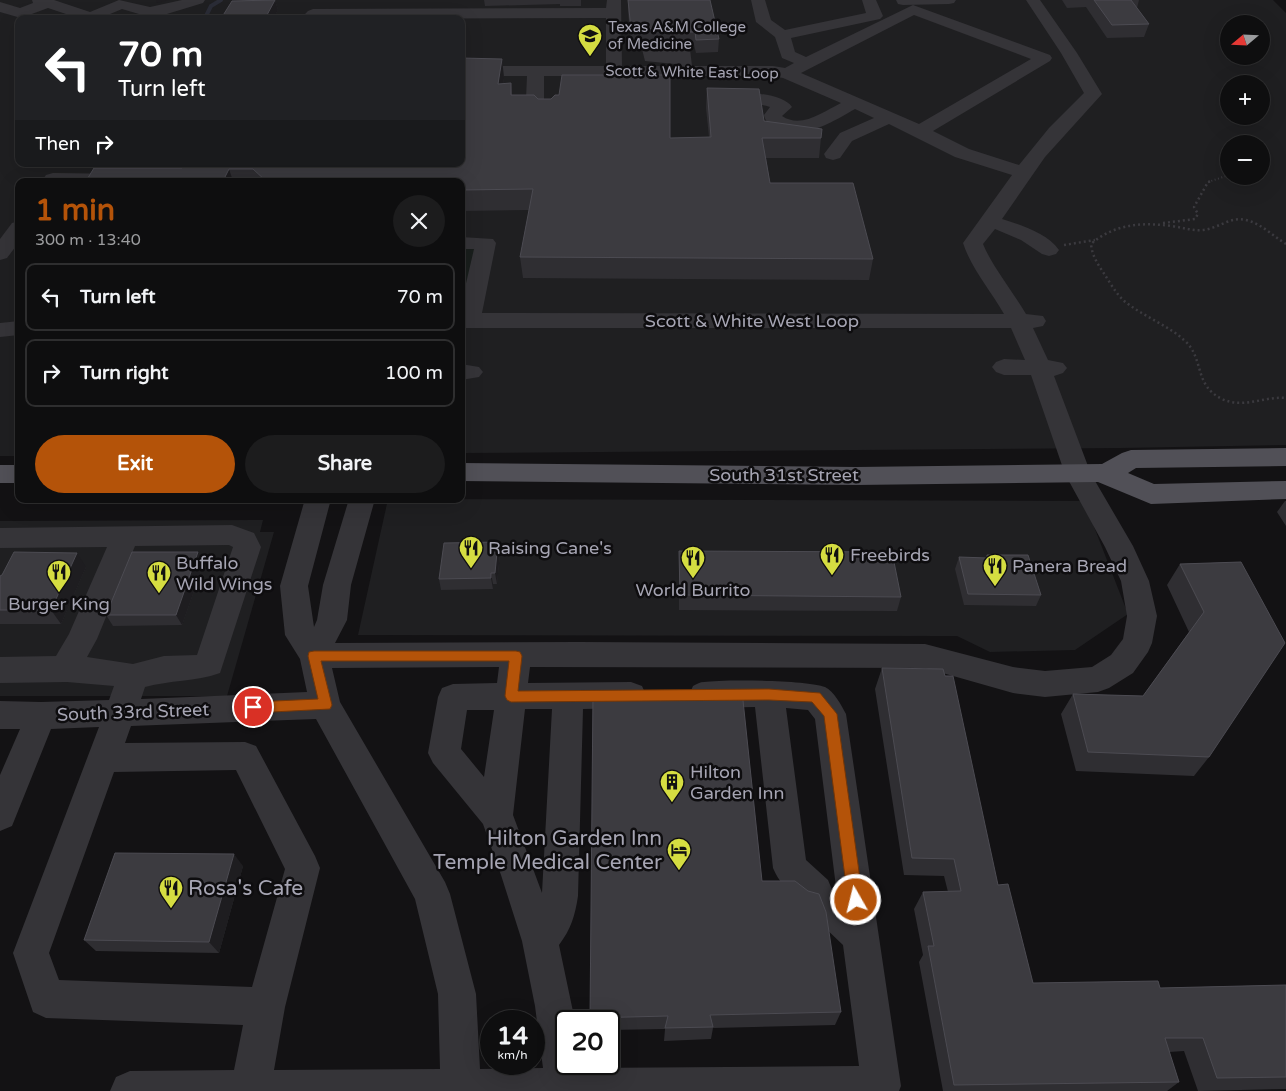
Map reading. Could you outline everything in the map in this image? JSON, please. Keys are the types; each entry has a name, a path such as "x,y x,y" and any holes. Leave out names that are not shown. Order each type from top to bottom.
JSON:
{"main road":[{"path":"1094,474 1131,459 1286,458"},
{"name":"South 31st Street","path":"465,472 856,476 1094,474 1152,494 1286,490"},
{"path":"0,474 15,474"}],"street":[{"path":"92,15 117,2 149,12 157,12 198,0"},
{"path":"758,0 764,22 782,35 788,55 806,63 822,79 783,107"},
{"path":"782,35 875,16 869,0 949,0"},
{"path":"314,656 925,656 1013,680 1045,684 1098,679 1122,664 1137,643 1142,616 1135,581 1119,546 1094,474 1022,311 998,284 978,257 973,243 986,228 1023,173 1067,120 1093,94 1069,53 1033,0"},
{"path":"0,7 21,13 42,1 82,15"},
{"path":"316,9 409,5 438,7 614,6 612,70 615,84 708,82 718,99 760,99 772,101 809,118 810,124 856,102"},
{"path":"788,74 806,63 913,10 1044,58 920,130"},
{"name":"Scott & White East Loop","path":"465,71 612,70 683,65 708,82 773,71 822,79 856,102 920,130 962,153 1023,173"},
{"path":"536,71 535,99 546,113"},
{"path":"916,110 941,119"},
{"path":"833,154 846,137 890,117"},
{"path":"54,178 63,167"},
{"path":"986,228 1018,229 1057,247"},
{"path":"465,243 486,243 468,314"},
{"name":"Scott & White West Loop","path":"468,314 692,322 914,322 1022,311"},
{"path":"0,330 15,328"},
{"path":"1004,367 1048,368"},
{"path":"317,503 294,586 300,635 314,656 325,705 432,894 457,994 461,1090"},
{"path":"314,656 332,620 337,585 361,503"},
{"path":"0,670 64,669 110,672 133,677 164,669 201,667 209,664 247,547 244,540 232,536 125,537 10,547"},
{"path":"64,669 82,639 125,537"},
{"path":"496,815 516,656"},
{"path":"133,677 31,953 46,999 266,1007"},
{"path":"769,694 790,868 861,938"},
{"path":"130,1091 461,1090 566,1089 881,1086 830,714 816,696 769,694 454,697 444,753 496,815 519,874 540,941 554,1006 566,1089"},
{"path":"540,941 557,918 560,896 568,696"},
{"name":"South 33rd Street","path":"0,715 41,716 325,705"},
{"path":"0,815 41,716"},
{"path":"103,758 245,756 303,868 266,1007 250,1090"}],"path":[{"path":"1220,178 1208,182 1194,207 1198,214 1195,219 1123,226 1091,244 1091,252 1113,286 1128,304 1186,342 1196,356 1199,375 1207,390 1219,398 1239,405 1286,398"},
{"path":"1158,224 1203,230 1230,219 1248,220 1286,244"},
{"path":"1057,247 1096,240"}],"shaded area":[{"path":"0,0 1273,0 1286,13 1286,445 465,453 465,178 15,178 15,456 0,456"},
{"path":"465,248 475,249 465,291"},
{"path":"465,499 1084,501 1128,614 1075,650 990,652 957,636 358,635 387,503 465,503"},
{"path":"263,520 260,532 274,532 227,696 0,696 0,521"}],"building":[{"path":"275,0 267,15 223,15 232,1"},
{"path":"628,0 710,0 719,39 696,40 695,32 690,32 689,28 631,29"},
{"path":"1094,0 1131,0 1149,24 1112,25"},
{"path":"465,58 502,59 498,84 511,83 511,95 534,95 538,99 551,99 555,95 559,95 562,75 670,75 670,138 711,137 707,88 759,89 764,121 822,129 821,138 762,138 770,183 853,183 873,259 520,257 533,189 465,190 465,178 263,178 253,169 229,169 224,178 88,178 94,168 465,167"},
{"name":"Raising Cane's","path":"498,542 495,573 491,573 491,578 439,579 444,543"},
{"path":"679,551 892,552 901,597 680,595"},
{"path":"14,552 77,553 51,610 0,610 0,576"},
{"name":"Buffalo Wild Wings","path":"132,552 198,552 176,615 106,615"},
{"name":"Panera Bread","path":"987,555 1028,555 1041,595 968,594 959,557 987,558"},
{"path":"1241,562 1285,643 1209,757 1088,752 1073,694 1143,696 1204,612 1180,564"},
{"path":"882,668 943,669 945,676 953,676 998,885 1008,884 1033,983 1158,981 1160,988 1286,985 1286,1077 1217,1078 1203,1038 1165,1038 1179,1082 954,1085 928,946 934,946 923,892 961,891 954,859 912,858"},
{"name":"Hilton Garden Inn","path":"742,691 762,881 795,881 808,891 819,894 826,912 841,1012 710,1015 713,1027 665,1028 668,1016 620,1017 620,1010 590,1010 593,693"},
{"name":"Rosa's Cafe","path":"115,853 234,854 209,942 84,940"}],"waterway":[{"path":"206,15 211,6 221,0"}],"place":[{"name":"Texas A&M College of Medicine","path":"590,57"},
{"name":"Raising Cane's","path":"471,569"},
{"name":"Freebirds","path":"832,576"},
{"name":"World Burrito","path":"693,579"},
{"name":"Panera Bread","path":"995,587"},
{"name":"Burger King","path":"59,593"},
{"name":"Buffalo Wild Wings","path":"159,594"},
{"name":"Hilton Garden Inn","path":"672,803"},
{"name":"Hilton Garden Inn Temple Medical Center","path":"679,871"},
{"name":"Rosa's Cafe","path":"171,909"}],"route":[{"path":"253,707 325,705 314,656 516,656 511,696 769,694 816,696 830,714 856,900"}]}
